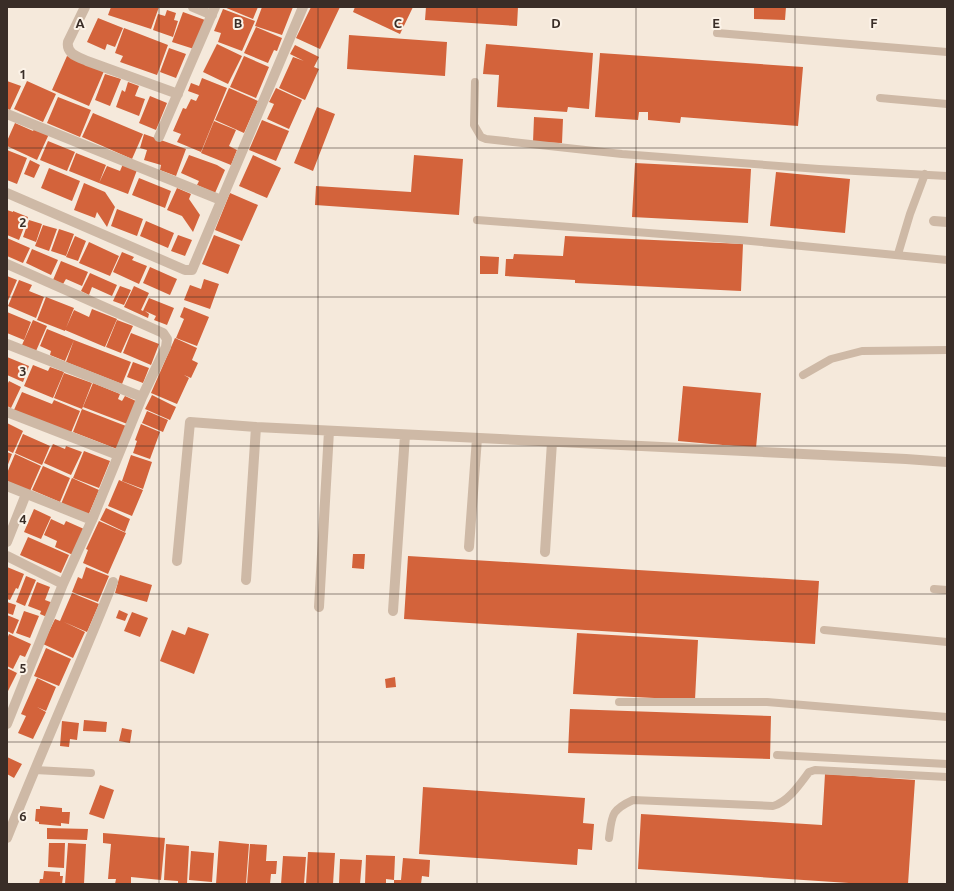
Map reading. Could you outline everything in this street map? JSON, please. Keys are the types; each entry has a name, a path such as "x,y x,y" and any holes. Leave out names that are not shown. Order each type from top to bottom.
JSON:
{"street":[{"path":"84,7 68,42 68,51 73,55 87,61 178,94"},
{"path":"159,137 213,11 193,7"},
{"path":"7,193 188,271 192,270 303,7"},
{"path":"7,114 221,200"},
{"path":"934,221 947,222"},
{"path":"7,264 163,333 167,339 166,347 142,397 92,520 63,584 7,724"},
{"path":"7,344 142,397"},
{"path":"7,412 118,455"},
{"path":"177,561 190,422 329,431 947,462"},
{"path":"246,580 256,427"},
{"path":"319,607 329,431"},
{"path":"393,611 405,435"},
{"path":"469,546 477,438"},
{"path":"545,552 552,442"},
{"path":"7,486 92,520"},
{"path":"7,542 26,494"},
{"path":"7,556 63,584"},
{"path":"7,838 114,582"}],"lane":[{"path":"717,33 947,52"},
{"path":"475,82 474,125 481,138 486,140 630,155 819,169 947,176"},
{"path":"880,98 947,104"},
{"path":"898,254 910,214 925,174"},
{"path":"476,220 740,240 898,254 947,260"},
{"path":"803,375 831,359 862,350 947,350"},
{"path":"934,589 947,590"},
{"path":"824,630 947,642"},
{"path":"619,702 767,702 947,717"},
{"path":"777,755 947,764"},
{"path":"35,770 91,773"},
{"path":"609,838 613,814 624,804 633,800 773,806 779,805 785,800 810,772 815,770 947,777"}],"building":[{"path":"111,7 159,7 151,29 108,15"},
{"path":"224,7 258,7 253,19"},
{"path":"262,7 293,7 282,35 255,26"},
{"path":"311,7 340,7 320,49 296,38"},
{"path":"355,7 413,7 400,34 353,12"},
{"path":"426,7 518,7 517,26 425,20"},
{"path":"754,7 786,7 785,20 754,19"},
{"path":"223,9 255,21 242,51 218,42 221,33 214,31"},
{"path":"167,10 176,13 174,20 178,21 173,37 153,30 158,14 165,16"},
{"path":"183,12 205,20 194,49 172,42"},
{"path":"98,18 123,28 115,47 107,44 105,50 87,42"},
{"path":"256,27 282,38 277,51 274,50 268,63 244,53"},
{"path":"124,28 168,45 157,75 120,62 123,56 115,53"},
{"path":"349,35 447,42 445,76 347,69"},
{"path":"217,44 242,56 228,84 203,72"},
{"path":"486,44 593,53 589,109 568,107 567,112 497,107 499,75 483,74"},
{"path":"295,45 319,57 314,67 319,69 305,100 279,88 293,57 304,61 290,54"},
{"path":"169,48 186,54 176,78 160,72"},
{"path":"600,53 803,67 798,126 681,117 680,123 648,120 648,112 639,112 638,120 595,117"},
{"path":"67,56 104,71 89,106 52,90"},
{"path":"244,56 269,67 256,98 230,87"},
{"path":"105,74 121,79 110,106 95,100"},
{"path":"202,78 227,88 201,152 177,142 181,134 173,131 183,108 186,109 191,99 196,101 199,95 188,91 191,83 199,86"},
{"path":"7,81 21,86 10,110 7,109"},
{"path":"27,81 56,94 43,122 14,109"},
{"path":"128,82 139,86 135,96 145,99 139,116 116,107 122,90 125,92"},
{"path":"229,88 258,101 244,133 215,120"},
{"path":"276,88 302,100 289,129 267,119 274,104 269,102"},
{"path":"150,96 167,103 156,130 139,123"},
{"path":"58,97 91,110 80,137 47,123"},
{"path":"317,107 335,114 313,171 294,163"},
{"path":"93,113 143,134 132,159 82,137"},
{"path":"534,117 563,119 562,143 533,142"},
{"path":"262,120 289,131 276,161 249,150"},
{"path":"214,121 236,130 229,146 237,150 231,165 201,153"},
{"path":"15,123 33,131 35,128 49,134 37,160 7,146 7,141"},
{"path":"144,134 186,149 176,176 160,170 161,165 144,160 147,150 140,148"},
{"path":"48,141 75,152 67,171 40,160"},
{"path":"7,150 27,158 17,184 7,180"},
{"path":"76,153 106,165 99,183 69,171"},
{"path":"189,155 217,165 225,170 215,193 197,185 199,181 181,173"},
{"path":"253,155 281,168 267,198 239,186"},
{"path":"414,155 463,159 459,215 315,205 316,186 411,192"},
{"path":"30,160 40,165 34,178 24,174"},
{"path":"635,163 751,169 748,223 632,217"},
{"path":"123,164 137,170 128,194 99,183 107,166 120,171"},
{"path":"49,168 80,181 72,201 41,188"},
{"path":"776,172 850,179 845,233 770,226"},
{"path":"139,178 171,191 165,208 132,195"},
{"path":"84,183 105,192 115,207 107,227 97,212 95,218 74,210"},
{"path":"177,188 191,194 189,199 200,215 193,232 182,216 167,210"},
{"path":"230,193 258,205 242,241 215,230"},
{"path":"117,209 143,219 137,236 111,226"},
{"path":"7,210 28,217 19,240 7,235"},
{"path":"29,220 42,224 36,242 23,237"},
{"path":"146,221 174,233 168,248 140,236"},
{"path":"43,225 57,229 49,251 35,246"},
{"path":"59,229 74,234 66,256 51,251"},
{"path":"178,235 192,240 185,256 171,251"},
{"path":"214,235 240,245 228,274 202,264"},
{"path":"75,236 86,241 78,261 66,257"},
{"path":"565,236 743,244 741,291 575,283 575,280 505,276 506,259 513,259 514,254 563,256"},
{"path":"7,238 30,248 23,263 7,256"},
{"path":"89,242 119,256 110,276 79,263"},
{"path":"32,249 58,260 51,275 26,263"},
{"path":"122,252 134,257 132,260 147,266 139,284 113,272"},
{"path":"480,256 499,257 498,274 480,274"},
{"path":"61,261 88,272 82,286 66,279 63,284 53,280"},
{"path":"150,267 177,279 170,295 143,283"},
{"path":"90,273 117,285 112,296 92,287 89,295 81,291"},
{"path":"7,276 17,280 7,303"},
{"path":"204,279 219,284 210,309 184,300 190,285 201,289"},
{"path":"19,280 32,285 29,291 44,297 36,318 8,306"},
{"path":"120,286 131,290 124,305 113,301"},
{"path":"134,286 149,293 141,310 143,311 149,298 174,308 167,325 154,320 156,316 145,311 149,314 148,318 124,307"},
{"path":"46,297 74,308 66,328 74,310 89,317 92,309 117,319 105,347 37,320"},
{"path":"184,307 209,317 197,346 176,338 184,319 180,317"},
{"path":"7,312 31,322 24,340 7,333"},
{"path":"33,320 47,326 36,351 22,345"},
{"path":"117,320 133,326 121,353 106,347"},
{"path":"47,329 74,340 65,361 50,355 51,351 40,346"},
{"path":"131,333 159,344 151,365 123,353"},
{"path":"175,338 197,348 192,360 198,363 191,378 184,375 189,378 177,404 151,393"},
{"path":"74,340 131,362 122,384 66,362"},
{"path":"7,357 29,366 23,382 7,375"},
{"path":"133,362 149,368 143,383 127,377"},
{"path":"33,365 48,371 50,367 64,372 53,398 24,386"},
{"path":"64,373 92,383 82,409 54,398"},
{"path":"9,381 21,387 11,408 7,406 7,385"},
{"path":"93,383 120,394 118,399 122,401 125,396 138,402 130,425 83,407"},
{"path":"683,386 761,393 756,448 678,441"},
{"path":"22,392 52,404 54,400 80,411 70,435 14,410"},
{"path":"152,395 176,407 170,420 145,409"},
{"path":"82,409 126,426 117,449 73,432"},
{"path":"147,411 168,420 163,432 142,423"},
{"path":"7,423 23,431 13,453 7,450"},
{"path":"141,424 160,432 150,459 133,453 137,441 135,440"},
{"path":"23,434 50,446 42,465 15,453"},
{"path":"53,444 65,449 66,446 82,452 71,475 44,463"},
{"path":"84,451 110,461 99,488 73,478"},
{"path":"7,452 12,454 7,467"},
{"path":"15,454 41,466 30,491 7,481 7,473"},
{"path":"131,455 152,462 143,489 122,481"},
{"path":"43,466 70,478 60,502 32,490"},
{"path":"72,478 99,490 88,516 61,504"},
{"path":"119,480 143,490 132,516 108,506"},
{"path":"106,508 130,519 125,532 100,520"},
{"path":"34,509 51,517 41,539 24,532"},
{"path":"51,519 64,525 66,521 84,529 73,555 55,547 57,541 44,535"},
{"path":"99,521 126,533 108,574 83,563 88,550 86,549"},
{"path":"28,537 69,555 61,573 20,555"},
{"path":"353,554 365,554 364,569 352,568"},
{"path":"408,556 819,581 815,644 404,619"},
{"path":"7,567 24,574 18,589 16,588 10,600 7,599"},
{"path":"86,567 109,576 98,602 72,592 78,577 82,579"},
{"path":"120,575 152,585 147,602 115,593"},
{"path":"26,576 36,580 25,606 16,602"},
{"path":"37,582 50,587 45,600 53,603 47,617 40,614 41,611 28,606"},
{"path":"72,593 99,604 87,632 64,622 85,632 73,658 43,644 55,619 60,621"},
{"path":"7,602 16,605 13,615 7,613"},
{"path":"119,610 128,614 125,621 116,618"},
{"path":"24,611 39,616 30,638 16,633"},
{"path":"132,612 148,618 140,637 124,631"},
{"path":"7,615 19,620 13,634 7,631"},
{"path":"188,627 209,634 194,674 160,661 172,630 185,635"},
{"path":"577,633 698,640 695,700 573,694"},
{"path":"9,634 31,644 25,657 20,655 13,669 7,666 7,639"},
{"path":"46,648 71,659 59,686 34,676"},
{"path":"7,668 17,673 7,693"},
{"path":"395,677 396,687 386,688 385,679"},
{"path":"37,678 56,687 46,711 37,707 46,712 33,739 18,733 26,716 21,714"},
{"path":"570,709 771,716 770,759 568,753"},
{"path":"84,720 107,722 106,732 83,731"},
{"path":"62,721 79,723 77,740 70,739 69,747 60,746"},
{"path":"122,728 132,730 130,743 119,741"},
{"path":"7,757 22,764 14,778 7,774"},
{"path":"825,774 915,780 908,884 864,884 638,869 641,814 822,825"},
{"path":"100,785 114,790 104,819 89,814"},
{"path":"423,787 585,798 583,823 594,824 592,850 578,849 577,865 419,854"},
{"path":"40,806 62,808 62,812 70,812 69,824 61,823 61,826 39,824 39,822 35,821 36,809 40,809"},
{"path":"47,828 88,829 87,840 47,839"},
{"path":"103,833 165,838 161,880 131,877 131,884 115,884 116,879 108,879 111,844 103,843"},
{"path":"219,841 249,844 246,884 216,884"},
{"path":"49,843 65,843 64,868 48,867"},
{"path":"68,843 86,844 84,884 65,884"},
{"path":"166,844 189,846 187,884 178,884 178,881 164,880"},
{"path":"250,844 267,845 266,861 277,861 276,874 271,874 270,884 247,884"},
{"path":"191,851 214,853 212,882 189,880"},
{"path":"308,852 335,853 333,884 306,884"},
{"path":"366,855 395,856 394,880 386,879 386,884 365,884"},
{"path":"283,856 306,857 304,884 281,884"},
{"path":"403,858 430,860 429,877 422,876 421,884 394,884 394,880 401,880"},
{"path":"340,859 362,860 360,884 339,884"},
{"path":"44,871 60,872 60,876 63,876 62,884 39,884 40,879 43,879"}]}
